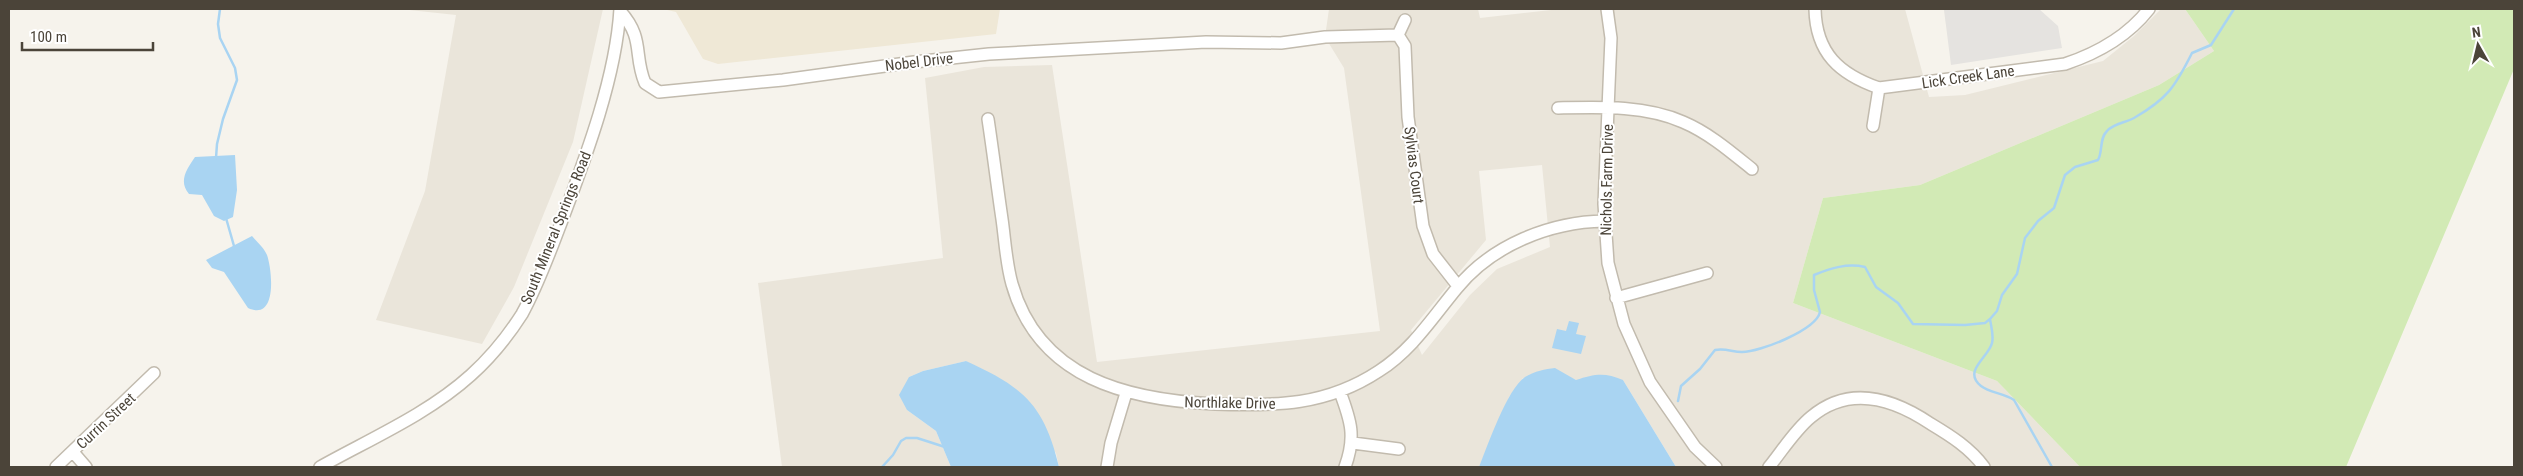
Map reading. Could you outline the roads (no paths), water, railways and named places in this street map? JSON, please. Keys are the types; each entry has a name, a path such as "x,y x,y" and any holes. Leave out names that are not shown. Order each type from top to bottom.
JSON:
{"street":[{"name":"Lick Creek Lane","path":"1815,9 1815,24 1822,47 1837,65 1855,79 1879,88 2065,64 2084,58 2119,40 2149,9"},
{"name":"Nobel Drive","path":"620,10 636,33 645,83 659,92 783,80 988,54 1206,42 1275,42 1325,37 1398,35"},
{"name":"South Mineral Springs Road","path":"320,467 405,420 450,392 490,357 522,314 547,260 593,134 616,40 620,10"},
{"name":"Nichols Farm Drive","path":"1606,10 1611,38 1604,222 1608,264 1616,298 1631,341 1650,382 1695,447 1716,467"},
{"path":"1398,35 1405,20"},
{"name":"Sylvias Court","path":"1398,35 1405,46 1408,117 1423,226 1433,254 1458,286"},
{"path":"1873,126 1879,88"},
{"path":"1558,108 1608,108 1657,113 1683,122 1714,140 1752,169"},
{"name":"Northlake Drive","path":"988,118 1008,264 1022,308 1040,337 1070,366 1097,382 1126,393 1165,401 1268,406 1308,401 1340,392 1360,383 1396,359 1426,329 1458,286 1489,258 1516,242 1567,224 1604,222"},
{"path":"1616,298 1708,274"},
{"name":"Currin Street","path":"56,467 154,373"},
{"path":"1340,392 1350,420 1352,443 1345,467"},
{"path":"1107,467 1111,443 1126,393"},
{"path":"1770,467 1803,424 1817,412 1836,403 1866,398 1891,402 1912,411 1965,446 1984,467"},
{"path":"1352,443 1399,449"},
{"path":"73,452 86,467"}],"water":[{"path":"235,155 237,190 233,217 224,221 214,216 202,195 189,194 184,180 195,157"},
{"path":"252,236 266,252 271,282 269,301 264,308 258,310 248,308 224,272 212,268 206,260"},
{"path":"1569,321 1579,323 1576,334 1586,336 1581,354 1552,348 1557,329 1566,331"},
{"path":"966,361 986,370 1017,389 1028,400 1046,428 1059,467 951,467 936,431 907,410 899,395 909,377 923,371"},
{"path":"1555,368 1576,380 1600,375 1623,380 1676,467 1479,467 1505,405 1518,383 1532,373"}],"waterway":[{"path":"216,158 223,119 237,80 235,68 220,38 218,24 220,9"},
{"path":"1678,401 1681,386 1700,369 1715,350 1750,351 1786,339 1809,326 1820,312 1814,290 1814,275 1833,268 1845,266 1865,267 1876,287 1898,303 1913,324 1965,325 1985,323 1997,311 2002,295 2017,274 2025,238 2038,221 2054,208 2065,175 2075,167 2098,160 2103,138 2110,128 2134,118 2155,105 2175,83 2192,53 2211,45 2234,9"},
{"path":"226,218 234,246"},
{"path":"1990,319 1993,334 1992,343 1975,369 1974,375 1976,380 1981,386 2014,400 2052,467"},
{"path":"882,467 893,455 901,441 906,438 917,438 945,447"}]}
